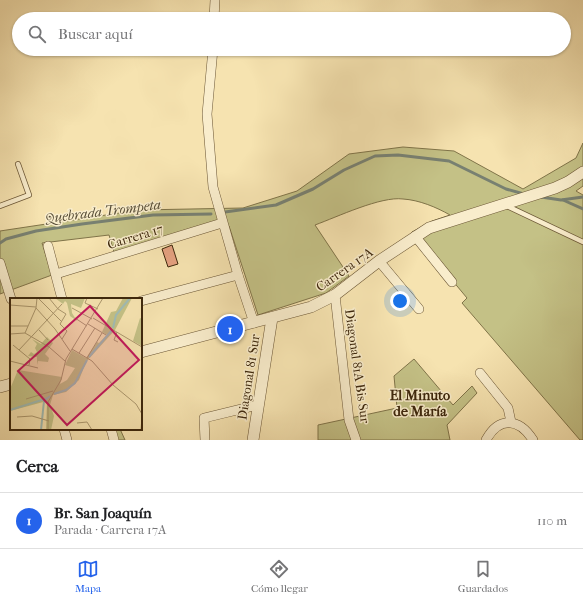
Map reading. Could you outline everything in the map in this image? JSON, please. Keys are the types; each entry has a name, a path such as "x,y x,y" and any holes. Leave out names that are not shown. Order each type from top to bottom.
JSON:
{"street":[{"path":"214,12 215,0"},
{"name":"Diagonal 81 Sur","path":"211,56 207,114 213,187 222,222 254,323"},
{"name":"Carrera 17A","path":"142,352 311,307 335,295 379,261 429,228 555,188 568,182 583,172"},
{"name":"Carrera 17","path":"56,274 222,222"},
{"path":"415,236 452,282"},
{"path":"48,246 62,298"},
{"path":"379,261 419,309"},
{"path":"0,263 11,298"},
{"path":"142,301 238,275"},
{"name":"Diagonal 81A Bis Sur","path":"335,295 349,420 356,440"},
{"name":"Diagonal 81 Sur","path":"253,440 272,318"},
{"path":"480,372 508,408 511,422"},
{"path":"0,387 10,384"},
{"path":"205,440 204,418 258,404"},
{"path":"486,440 491,431 499,424 511,422 521,427 533,440"},
{"path":"64,430 67,440"},
{"path":"111,430 114,440"}],"lane":[{"path":"0,206 29,195 18,164"},
{"path":"504,204 583,242"}],"shaded area":[{"path":"583,143 583,186 576,191 583,195 583,440 580,440 462,303 467,298 412,232 432,221 450,215 421,202 403,199 383,201 359,208 315,225 349,276 326,293 258,315 229,226 114,252 109,235 42,243 52,275 0,294 0,231 139,210 243,208 297,191 349,154 403,147 454,151 523,189 576,158"},
{"path":"414,359 453,405 472,386 477,393 447,425 450,440 318,440 318,425 397,408 394,376"},
{"path":"113,430 120,430 125,440 115,440"}],"building":[{"path":"172,245 178,264 168,267 162,249"}],"waterway":[{"name":"Quebrada Trompeta","path":"225,212 276,205 313,189 344,170 375,156 398,155 449,161 506,189 524,194"},
{"name":"Quebrada Trompeta","path":"541,197 561,200 583,197"},
{"path":"563,200 583,209"},
{"name":"Quebrada Trompeta","path":"0,243 6,239 36,231 82,224 153,215 211,214"}],"place":[{"name":"Br. San Joaquín","path":"230,329"}],"district":[{"name":"El Minuto de María","path":"420,404"}]}
